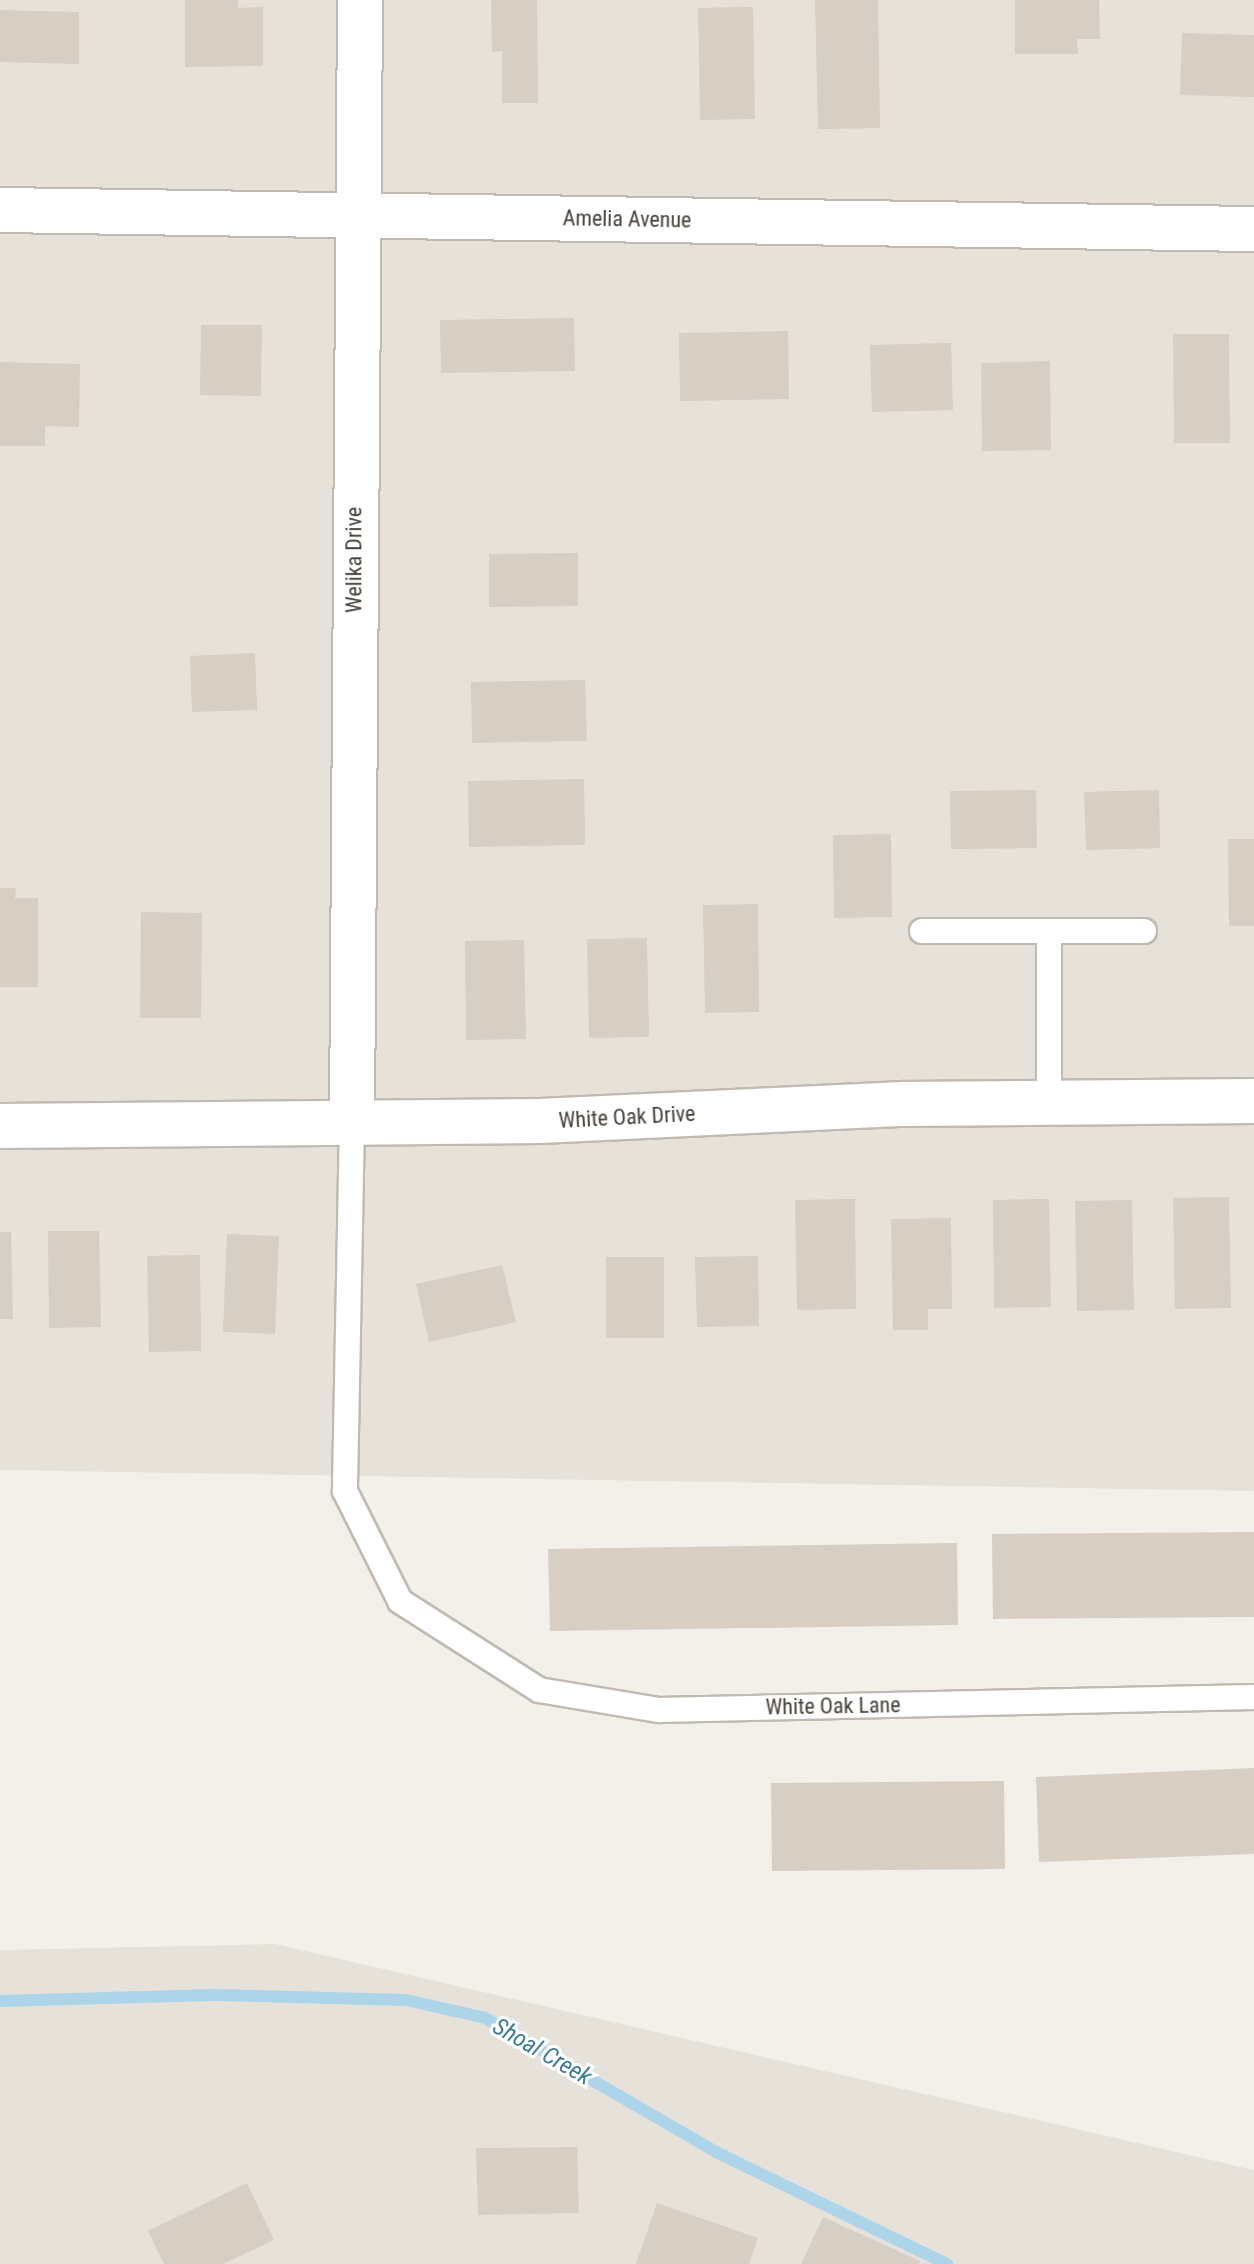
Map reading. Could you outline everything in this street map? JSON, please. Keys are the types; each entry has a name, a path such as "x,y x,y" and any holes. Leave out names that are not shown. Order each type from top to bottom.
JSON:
{"street":[{"name":"Welika Drive","path":"352,1121 355,214 360,0"},
{"name":"Amelia Avenue","path":"0,210 1254,229"},
{"name":"White Oak Drive","path":"0,1126 540,1121 1049,1102 1254,1101"}],"lane":[{"path":"922,931 1144,931"},
{"path":"1049,932 1049,1102"},
{"name":"White Oak Lane","path":"352,1121 345,1491 400,1601 432,1622 539,1690 659,1710 1254,1697"}],"shaded area":[{"path":"0,0 1254,0 1254,1491 0,1470"},
{"path":"275,1944 1254,2170 1254,2264 0,2264 0,1950"}],"building":[{"path":"185,0 238,0 238,8 263,7 263,66 185,67"},
{"path":"491,0 537,0 538,103 502,103 502,51 492,52"},
{"path":"815,0 878,0 880,128 818,129"},
{"path":"1015,0 1099,0 1100,39 1077,39 1078,54 1015,54"},
{"path":"753,7 755,119 700,120 698,8"},
{"path":"0,10 79,12 79,64 0,62"},
{"path":"1182,33 1254,35 1254,97 1180,95"},
{"path":"574,318 575,371 441,373 440,320"},
{"path":"201,325 262,325 261,396 200,395"},
{"path":"788,331 789,399 680,401 679,333"},
{"path":"1173,334 1229,334 1230,443 1174,443"},
{"path":"951,343 953,410 872,412 870,345"},
{"path":"1050,361 1051,450 982,451 981,363"},
{"path":"0,362 80,364 79,427 45,426 45,446 0,446"},
{"path":"578,553 578,606 489,607 489,554"},
{"path":"255,653 257,710 192,712 190,656"},
{"path":"585,680 587,741 472,743 471,682"},
{"path":"584,779 585,845 469,847 468,781"},
{"path":"1036,790 1037,848 951,849 950,791"},
{"path":"1159,790 1160,848 1086,850 1084,792"},
{"path":"891,834 892,917 834,918 833,835"},
{"path":"1228,839 1254,839 1254,926 1229,926"},
{"path":"0,888 16,888 15,898 38,898 38,987 0,987"},
{"path":"758,904 759,1012 705,1013 703,905"},
{"path":"141,912 202,913 201,1018 140,1018"},
{"path":"647,938 649,1037 589,1038 587,939"},
{"path":"524,940 526,1039 466,1040 465,941"},
{"path":"1229,1197 1231,1308 1175,1309 1173,1198"},
{"path":"855,1199 856,1309 797,1310 795,1200"},
{"path":"1049,1199 1051,1307 994,1308 993,1200"},
{"path":"1132,1200 1134,1310 1077,1311 1075,1201"},
{"path":"951,1218 952,1309 928,1309 928,1330 893,1330 891,1219"},
{"path":"48,1231 99,1231 101,1327 49,1328"},
{"path":"0,1232 11,1232 13,1319 0,1319"},
{"path":"227,1234 279,1236 275,1334 223,1332"},
{"path":"200,1255 201,1351 149,1352 147,1256"},
{"path":"758,1256 759,1326 697,1327 695,1257"},
{"path":"606,1257 664,1257 664,1338 606,1338"},
{"path":"502,1265 516,1322 429,1342 416,1284"},
{"path":"1254,1532 1254,1617 993,1619 992,1534"},
{"path":"957,1543 958,1625 550,1631 548,1549"},
{"path":"1254,1768 1254,1854 1039,1862 1036,1777"},
{"path":"1004,1781 1005,1869 772,1871 771,1783"},
{"path":"577,2147 579,2213 478,2215 476,2148"},
{"path":"247,2183 274,2240 223,2264 164,2264 148,2231"},
{"path":"657,2203 758,2238 749,2264 636,2264"},
{"path":"823,2217 920,2261 919,2264 801,2264"}],"waterway":[{"name":"Shoal Creek","path":"0,2001 214,1995 406,2000 485,2018 716,2152 947,2264"}]}
